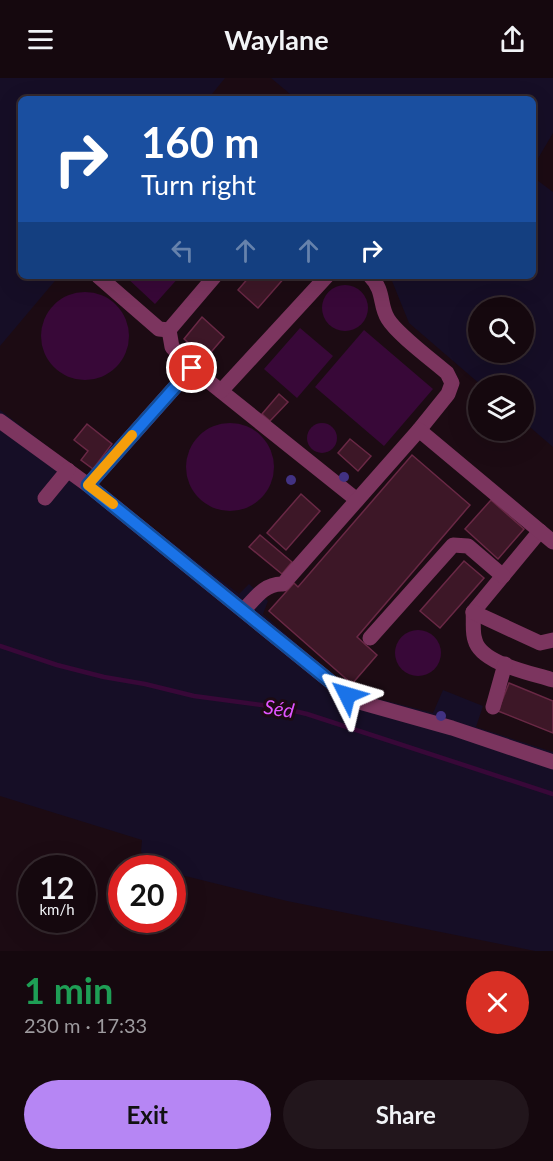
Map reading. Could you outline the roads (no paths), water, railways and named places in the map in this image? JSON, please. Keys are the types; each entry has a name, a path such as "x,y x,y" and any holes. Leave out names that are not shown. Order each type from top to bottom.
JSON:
{"lane":[{"path":"102,279 159,328 169,330"},
{"path":"169,330 212,279"},
{"path":"221,391 324,279"},
{"path":"244,610 259,593 273,584 283,584 448,394 452,383 447,373 387,318 383,297 373,279"},
{"path":"169,330 172,347 192,368 357,500"},
{"path":"88,485 192,368"},
{"path":"0,421 88,485 347,695 363,704 452,728 553,762"},
{"path":"419,430 548,533 503,576 473,612 474,640 479,650 489,659 553,680"},
{"path":"45,498 68,470"},
{"path":"370,638 453,545 468,546 503,576"},
{"path":"473,612 540,643 553,640"},
{"path":"493,707 505,664"}],"waterway":[{"name":"Séd","path":"0,646 57,665 104,677 194,696 277,707 307,714 553,794"}]}
